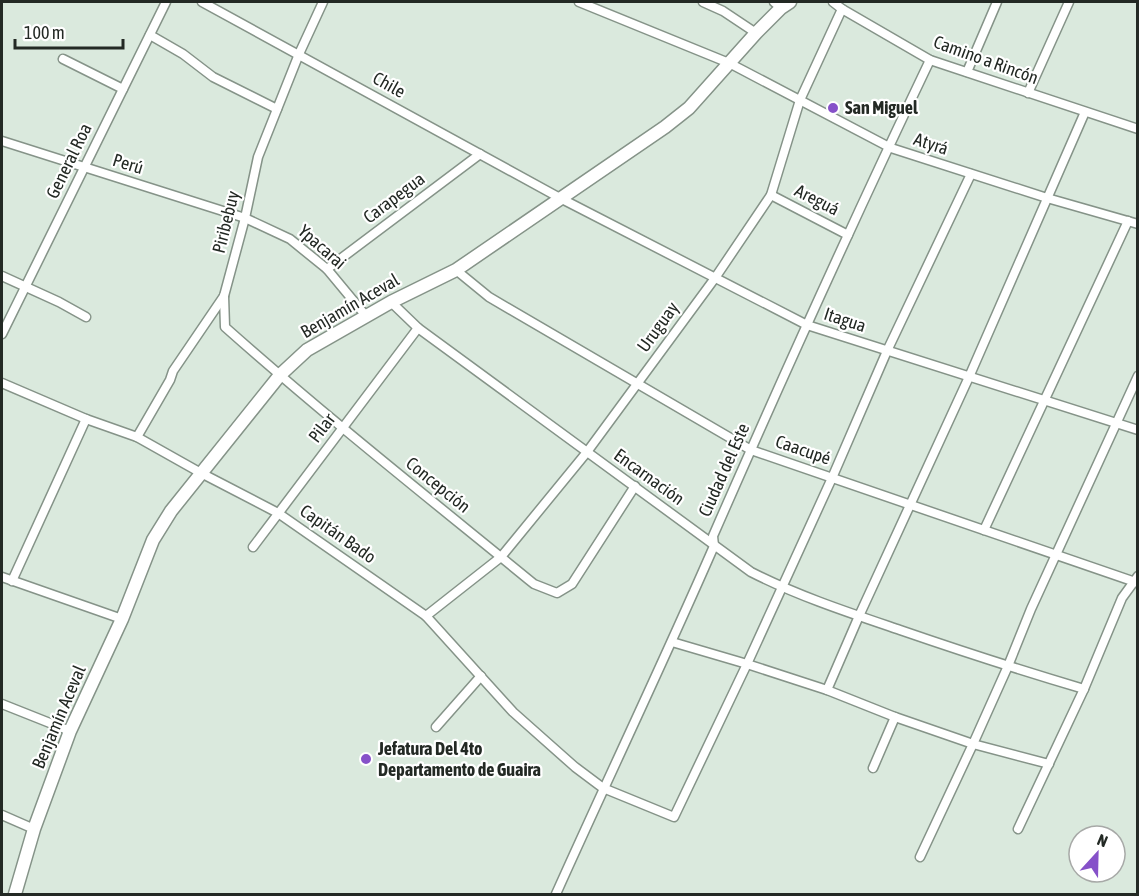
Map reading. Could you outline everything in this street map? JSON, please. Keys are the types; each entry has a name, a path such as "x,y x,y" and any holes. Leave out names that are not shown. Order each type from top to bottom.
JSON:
{"street":[{"name":"General Roa","path":"2,334 166,2"},
{"name":"Chile","path":"202,2 560,198"},
{"name":"Piribebuy","path":"137,437 170,380 172,371 224,296 245,218 258,157 299,54 323,2"},
{"name":"Atyrá","path":"579,2 729,63 888,147 1137,224"},
{"path":"703,2 723,11 756,33"},
{"name":"Camino a Rincón","path":"833,2 930,60 1137,129"},
{"path":"967,72 997,2"},
{"path":"1028,93 1069,2"},
{"name":"Benjamín Aceval","path":"15,894 34,829 70,731 122,619 153,540 171,511 280,375 307,350 391,302 456,270 665,127 689,108 781,4"},
{"name":"Uruguay","path":"426,616 501,557 587,452 715,278 771,195 800,100 842,9"},
{"path":"150,35 183,54 213,77 277,109"},
{"path":"63,59 123,89"},
{"name":"Ciudad del Este","path":"556,894 672,642 714,546 713,536 807,325 930,60"},
{"path":"826,690 969,377 1085,112"},
{"name":"Perú","path":"2,141 245,218"},
{"name":"Carapegua","path":"327,269 480,154"},
{"path":"747,664 887,351 971,174"},
{"name":"Areguá","path":"771,195 848,235"},
{"name":"Itagua","path":"560,198 807,325 1137,429"},
{"name":"Ypacarai","path":"245,218 290,239 327,269 366,316"},
{"path":"984,530 1128,221"},
{"name":"Caacupé","path":"456,270 489,297 751,450 1056,555 1136,580"},
{"path":"2,276 86,317"},
{"path":"206,321 225,327 224,296"},
{"name":"Encarnación","path":"391,302 418,328 750,572 859,616 1084,689"},
{"name":"Concepción","path":"225,327 343,428 534,584 556,593 572,584 635,486"},
{"name":"Pilar","path":"253,548 418,328"},
{"path":"920,857 973,744 1031,609 1137,376"},
{"name":"Capitán Bado","path":"2,384 86,419 137,437 278,513 426,616 513,712 575,767 603,788 674,817 747,664"},
{"path":"12,581 86,419"},
{"path":"2,577 122,619"},
{"path":"1018,829 1084,689 1122,598 1136,580"},
{"path":"672,642 826,690 973,744 1049,764"},
{"path":"436,727 481,676"},
{"path":"2,704 70,731"},
{"path":"873,768 895,717"},
{"path":"2,815 34,829"}],"place":[{"name":"San Miguel","path":"833,108"},
{"name":"Jefatura Del 4to Departamento de Guaira","path":"366,759"}]}
